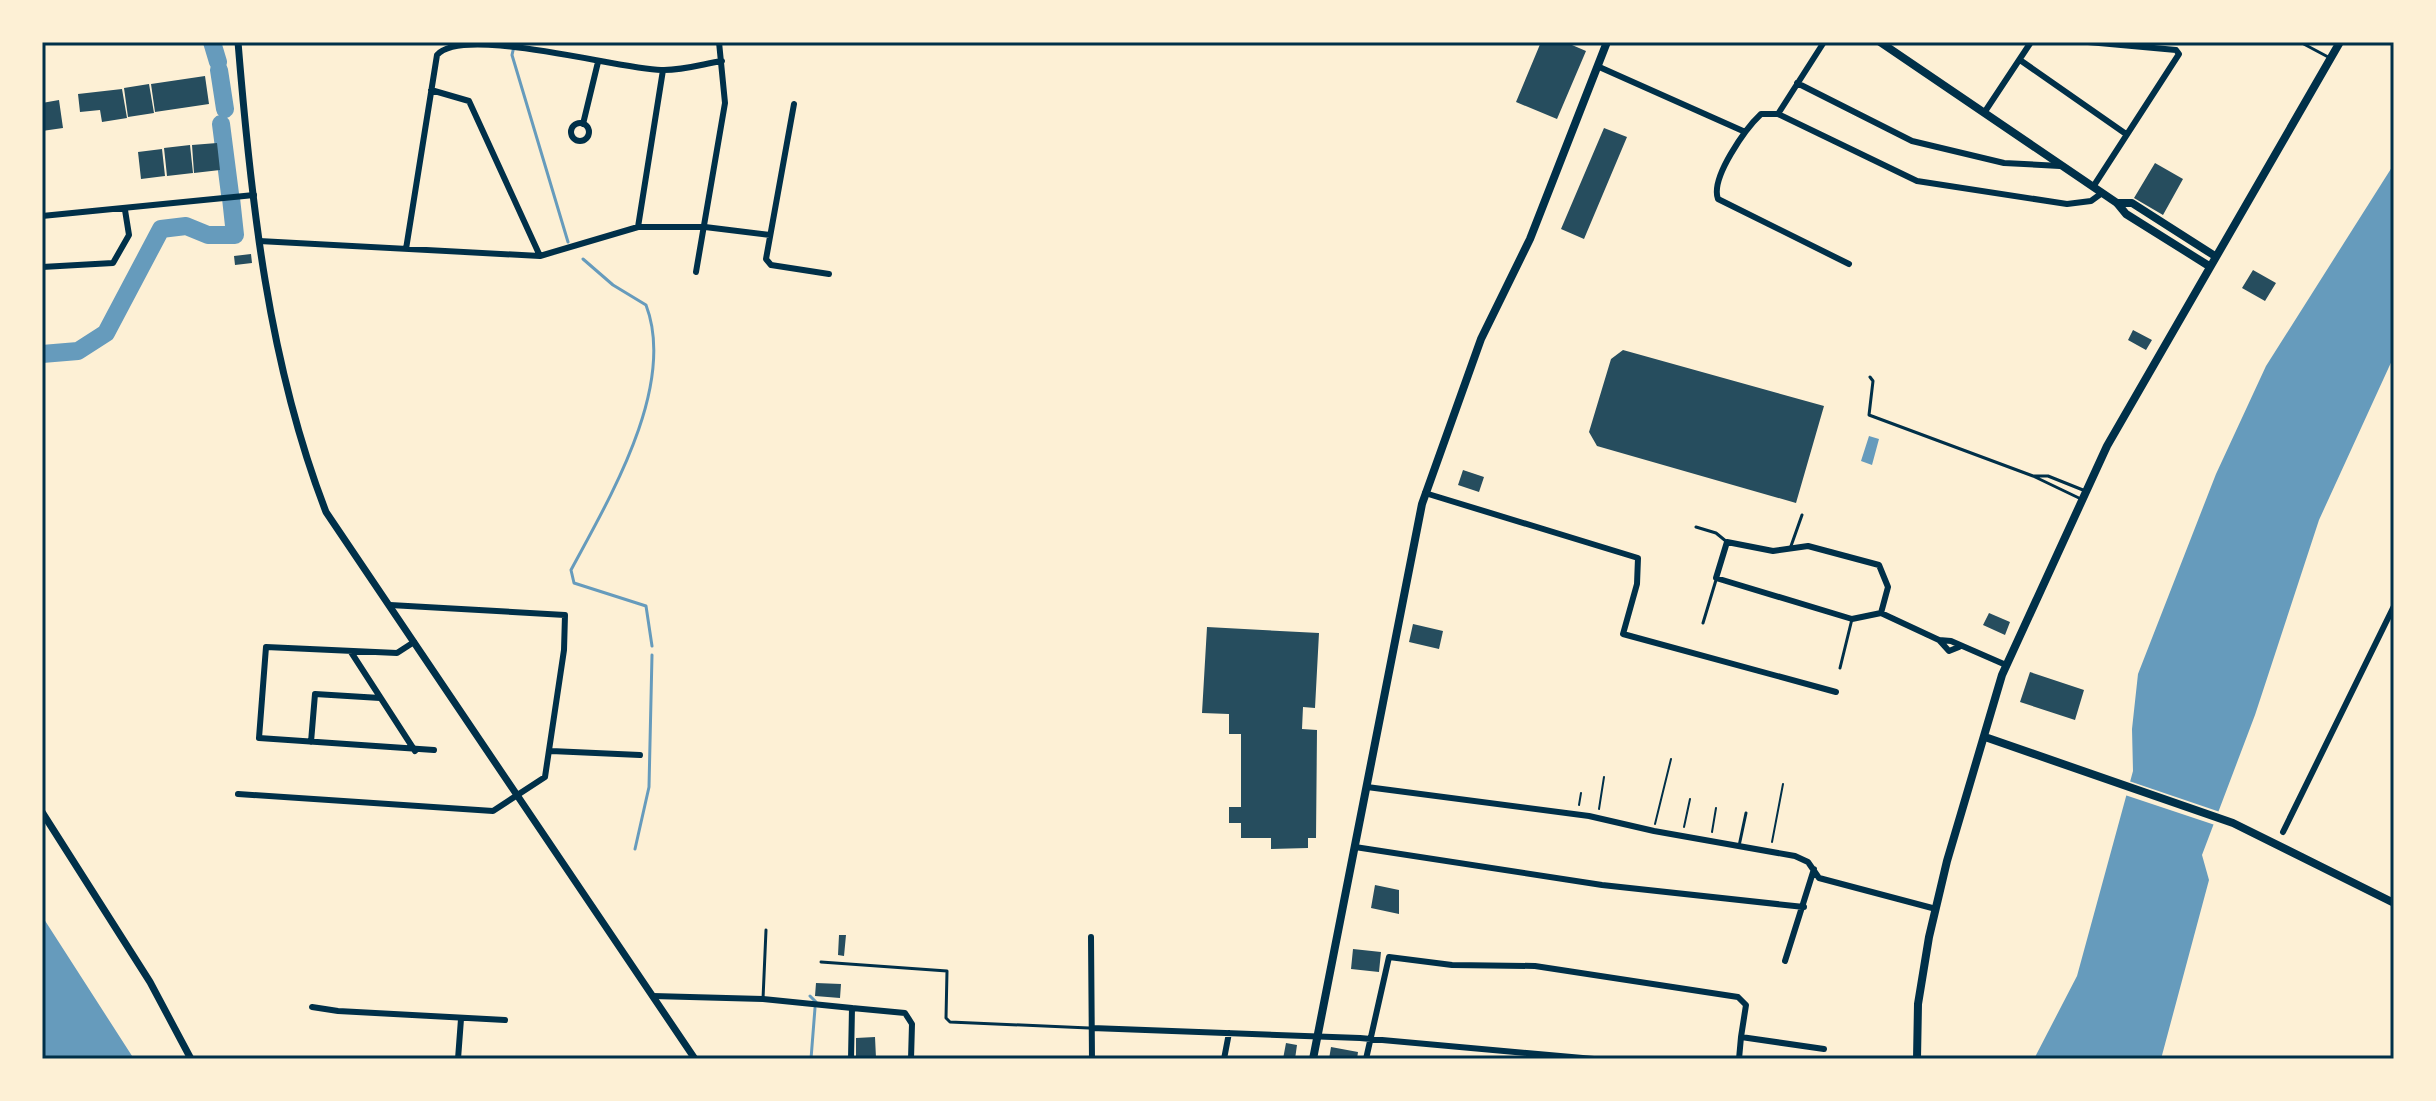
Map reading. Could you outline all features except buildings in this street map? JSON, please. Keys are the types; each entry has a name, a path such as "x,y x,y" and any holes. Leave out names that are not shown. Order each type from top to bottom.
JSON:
{"main road":[{"path":"1313,1059 1425,493 1481,339 1530,239 1607,42"},
{"path":"1880,42 2117,203 2126,214 2209,266"},
{"path":"1917,1059 1919,990 1936,909 2006,665 2107,446 2340,42"},
{"path":"2117,203 2132,203 2215,256"},
{"path":"1985,737 2233,823 2356,881 2394,903"}],"street":[{"path":"238,42 243,116 266,295 294,418 326,512 695,1059"},
{"path":"696,272 725,103 719,42"},
{"path":"1774,112 1824,42"},
{"path":"1984,113 2031,42"},
{"path":"2088,42 2178,50 2179,56 2093,187"},
{"path":"406,249 437,55 455,45 506,45 663,70 722,61"},
{"path":"2020,60 2126,134"},
{"path":"583,124 598,62"},
{"path":"1597,66 1743,131"},
{"path":"638,227 663,70"},
{"path":"1797,83 1912,141 2004,163 2060,166"},
{"path":"431,90 469,101 540,256"},
{"path":"794,104 767,263 829,274"},
{"path":"1849,264 1718,199 1716,187 1743,131 1761,114 1774,112 1917,181 2056,204 2091,201 2102,193"},
{"path":"42,216 254,195"},
{"path":"42,267 113,263 129,235 125,210"},
{"path":"259,241 540,256 638,227 705,227 770,235"},
{"path":"1425,493 1638,558 1637,584 1623,634 1836,692"},
{"path":"1881,613 1888,587 1879,565 1808,546 1790,550 1761,550 1727,542 1716,578 1852,619 1881,613 1939,640 1949,651 1959,647 2006,665"},
{"path":"238,794 493,811 545,777 551,751 566,618 560,614 390,605"},
{"path":"2283,832 2394,606"},
{"path":"414,642 397,653 266,647 259,738 434,750"},
{"path":"351,652 415,751"},
{"path":"311,742 315,694 380,698"},
{"path":"551,751 640,755"},
{"path":"1367,787 1577,814 1795,856 1814,869 1819,878 1936,909"},
{"path":"42,812 150,982 191,1059"},
{"path":"1355,847 1602,885 1804,907"},
{"path":"1785,961 1814,869"},
{"path":"1091,937 1092,1059"},
{"path":"1366,1059 1389,957 1452,965 1535,966 1744,1000 1746,1009 1739,1059"},
{"path":"653,996 763,999 905,1013 912,1024 911,1059"},
{"path":"312,1007 505,1020"},
{"path":"851,1059 852,1008"},
{"path":"458,1059 461,1019"},
{"path":"1092,1028 1370,1039 1594,1059"},
{"path":"1224,1059 1229,1033"},
{"path":"1741,1037 1824,1049"}],"lane":[{"path":"2300,42 2330,58"},
{"path":"1870,377 1873,381 1869,415 2085,496"},
{"path":"2033,476 2048,476 2085,496"},
{"path":"1790,550 1802,515"},
{"path":"1696,527 1716,533 1727,542"},
{"path":"1703,623 1716,578"},
{"path":"1840,668 1852,619"},
{"path":"1739,846 1746,813"},
{"path":"763,999 766,930"},
{"path":"821,962 947,971 946,1018 950,1022 1092,1028"}],"path":[{"path":"1654,831 1671,759"},
{"path":"1598,818 1604,777"},
{"path":"1770,851 1783,784"},
{"path":"1577,814 1581,793"},
{"path":"1682,836 1690,799"},
{"path":"1711,841 1716,808"}],"water":[{"path":"2394,164 2394,356 2319,520 2255,715 2202,855 2209,880 2161,1059 2034,1059 2077,976 2133,771 2132,729 2138,674 2216,474 2266,366"},
{"path":"1869,436 1879,439 1872,465 1861,461"},
{"path":"42,916 134,1059 42,1059"}],"pier":[{"path":"2126,780 2223,813 2218,826 2122,794"}],"waterway":[{"path":"212,42 218,62"},
{"path":"515,42 512,55 568,242"},
{"path":"219,70 225,109"},
{"path":"221,124 230,194"},
{"path":"42,354 78,351 106,333 161,229 186,226 208,235 235,235 231,198"},
{"path":"583,259 613,285 646,305 653,337 653,371 646,406 620,476 571,570 574,583 646,606 652,646"},
{"path":"635,849 649,787 652,655"},
{"path":"810,996 816,1002"},
{"path":"811,1059 815,1008"}]}
